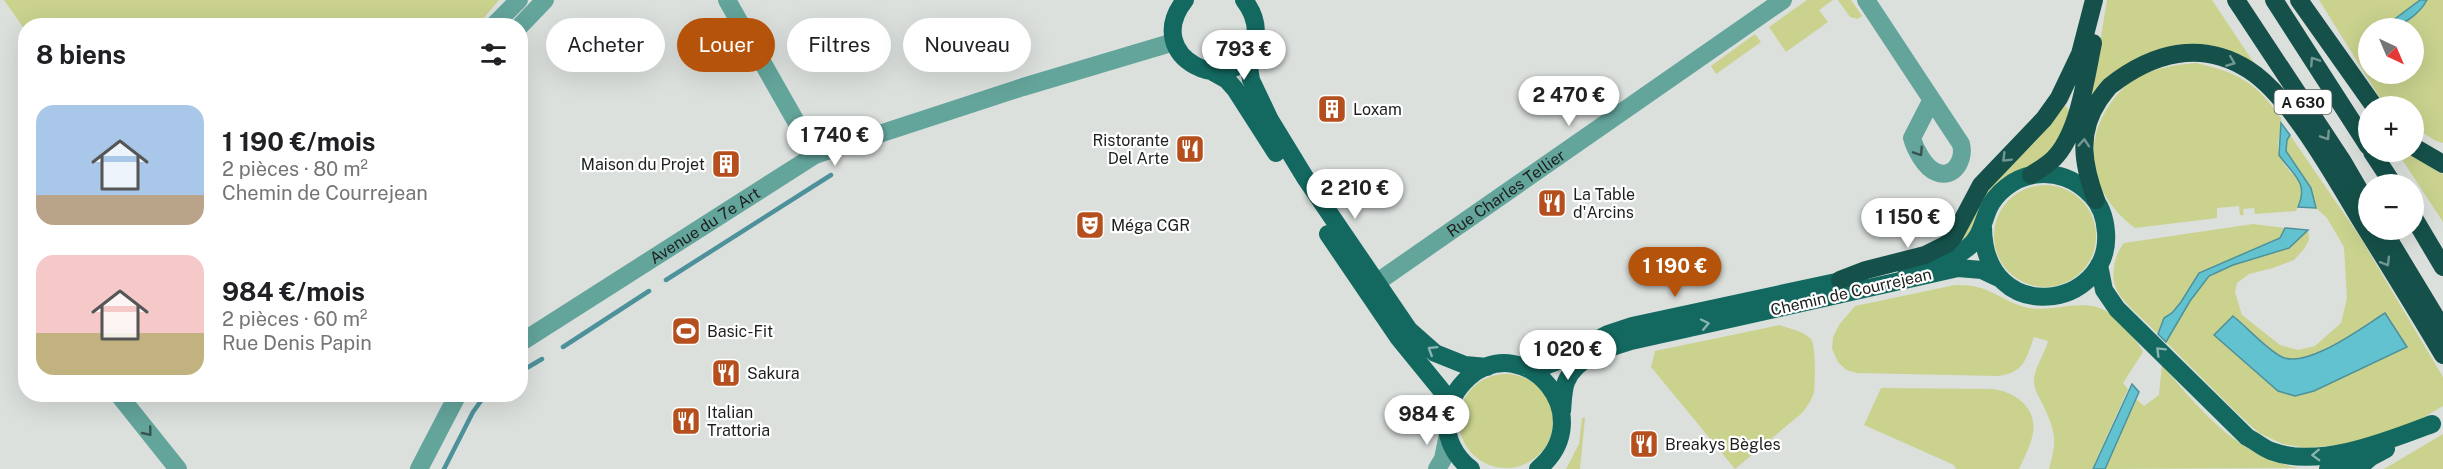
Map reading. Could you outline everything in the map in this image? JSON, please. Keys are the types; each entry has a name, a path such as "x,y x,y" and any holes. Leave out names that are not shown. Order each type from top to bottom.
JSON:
{"highway":[{"path":"1840,280 1866,270 1925,255 1947,244 1954,236 1981,185 2044,119 2058,98 2080,54 2094,0"},
{"path":"2031,175 2056,156 2070,133 2090,58 2099,0"},
{"name":"A 630","path":"2236,0 2358,188"},
{"name":"A 630","path":"2274,0 2358,130"},
{"path":"2299,0 2367,96"},
{"path":"2096,200 2084,163 2084,146 2086,129 2092,111 2108,88 2129,72 2155,59 2184,52 2210,54 2249,69 2266,83 2302,128 2443,355"},
{"path":"2424,153 2443,164"},
{"path":"2424,223 2443,249"},
{"path":"2424,235 2443,267"},
{"path":"2389,240 2443,329"}],"main road":[{"path":"1185,0 1177,9 1173,20 1174,42 1179,53 1188,62 1199,69 1224,70 1236,66 1252,47"},
{"path":"1245,0 1256,23 1256,35 1249,67 1251,80 1270,120 1306,179 1409,330 1435,352 1465,365 1487,367"},
{"path":"1211,71 1227,80 1235,89 1292,180 1398,337 1442,391 1448,410 1448,434 1463,463 1471,469"},
{"path":"2049,174 2067,178 2083,187 2096,200 2102,212 2107,238 2099,265 2087,280 2071,292 2052,297 2033,296 2015,290 1999,278 1989,263 1983,245 1983,227 1989,209 1999,194 2013,182 2031,175 2049,174"},
{"name":"Chemin de Courrejean","path":"1487,367 1503,364 1547,365 1608,334 1632,326 1951,258 1974,242 1983,227"},
{"path":"2099,265 2104,290 2117,309 2247,437 2271,451 2291,455 2318,456 2355,451 2372,447 2438,421"},
{"name":"Chemin de Courrejean","path":"1544,466 1558,446 1565,384 1575,369 1591,357 1630,341 1958,268 1982,270 1999,278"},
{"path":"1520,366 1534,372 1547,382 1556,395 1562,411"},
{"path":"1448,410 1453,396 1462,383 1487,367"},
{"path":"2357,469 2371,457 2438,421"},
{"path":"2328,469 2371,457"}],"street":[{"path":"502,18 519,0"},
{"path":"528,18 545,0"},
{"path":"727,0 815,155"},
{"name":"Rue Charles Tellier","path":"1376,283 1783,0"},
{"path":"1866,0 1931,101"},
{"name":"Avenue du 7e Art","path":"528,338 815,155 1023,87 1174,42"},
{"path":"124,402 178,469"},
{"path":"419,469 454,402"},
{"path":"1437,469 1443,459 1448,434"}],"green space":[{"path":"4,0 499,0 484,18 18,18 18,20"},
{"path":"1807,0 1833,0 1819,10 1828,22 1786,52 1769,27"},
{"path":"1838,0 1851,0 1862,16 1858,19 1850,17"},
{"path":"2107,0 2212,0 2254,63 2169,48 2081,118 2099,49"},
{"path":"2319,0 2443,0 2443,143 2424,133 2424,96 2379,96 2371,84 2424,84 2424,18 2358,18 2358,63"},
{"path":"1755,34 1761,42 1716,74 1711,66"},
{"path":"2196,63 2244,80 2263,95 2281,118 2278,143 2280,157 2299,181 2302,192 2296,211 2255,214 2254,208 2243,209 2244,215 2240,215 2239,206 2217,208 2217,218 2135,228 2110,202 2101,188 2093,156 2099,124 2108,107 2132,81 2148,72"},
{"path":"2064,104 2070,111 2063,139 2032,168 1966,243 1962,237 1993,181"},
{"path":"2290,135 2358,234 2358,240 2362,240 2443,377 2443,406 2411,425 2359,443 2307,448 2283,444 2259,433 2166,342 2190,301 2209,276 2233,265 2289,248 2308,230 2309,240 2294,260 2249,274 2237,283 2235,292 2242,315 2280,345 2298,350 2315,346 2341,323 2347,298 2344,247 2327,218 2316,208 2311,188 2286,151","holes":["2385,313 2407,347 2314,391 2295,396 2215,335 2234,316 2280,356 2291,359 2304,358 2319,353 2349,337"]},
{"path":"2404,162 2423,162 2443,174 2443,222 2424,193 2424,174 2411,174"},
{"path":"2045,185 2065,189 2081,200 2092,216 2096,236 2092,256 2081,272 2065,283 2045,287 2025,283 2009,272 1998,256 1994,236 1998,216 2009,200 2025,189"},
{"path":"2253,224 2285,228 2281,238 2199,273 2181,302 2172,313 2164,318 2158,334 2129,306 2116,288 2113,277 2114,264 2124,243"},
{"path":"1955,285 1984,289 2024,307 2034,309 2077,305 2097,307 2110,314 2138,344 2143,352 2123,383 2128,389 2092,469 2049,469 2054,443 2053,430 2034,385 2036,371 2048,341 2034,337 2023,364 2013,372 1998,376 1857,373 1846,370 1838,362 1832,349 1833,337 1839,325 1855,306"},
{"path":"1780,325 1808,336 1813,343 1815,364 1813,395 1802,413 1735,469 1651,367 1655,351"},
{"path":"2162,365 2222,430 2258,454 2278,463 2300,468 2105,469 2136,399 2144,406 2159,395"},
{"path":"1506,374 1524,378 1539,388 1549,403 1553,421 1549,439 1539,454 1524,464 1506,468 1488,464 1473,454 1463,439 1459,421 1463,403 1473,388 1488,378"},
{"path":"1881,388 1993,389 2016,397 2028,408 2033,424 2031,442 2019,469 1956,469 1954,465 1864,425"},
{"path":"1582,418 1585,418 1580,469 1566,469 1579,444"},
{"path":"2443,434 2443,469 2384,469"}],"water":[{"path":"2420,0 2427,0 2411,18 2396,18"},
{"path":"2281,123 2290,135 2286,151 2311,188 2316,208 2298,207 2302,191 2301,185 2279,155"},
{"path":"2285,228 2308,230 2289,248 2233,265 2209,276 2190,301 2166,342 2158,334 2164,318 2172,313 2181,302 2199,273 2280,238"},
{"path":"2385,313 2407,347 2314,391 2295,396 2278,391 2214,335 2233,316 2280,356 2291,359 2304,357 2334,345"},
{"path":"2132,384 2139,392 2105,469 2093,469"}],"waterway":[{"path":"666,280 831,175"},
{"path":"563,347 649,291"},
{"path":"528,367 542,359"},
{"path":"444,469 480,402"}],"place":[{"name":"Loxam","path":"1332,109"},
{"name":"Ristorante Del Arte","path":"1190,149"},
{"name":"Maison du Projet","path":"726,164"},
{"name":"La Table d'Arcins","path":"1552,203"},
{"name":"Méga CGR","path":"1090,225"},
{"name":"Basic-Fit","path":"686,331"},
{"name":"Sakura","path":"726,373"},
{"name":"Italian Trattoria","path":"686,421"},
{"name":"Breakys Bègles","path":"1644,444"}]}
